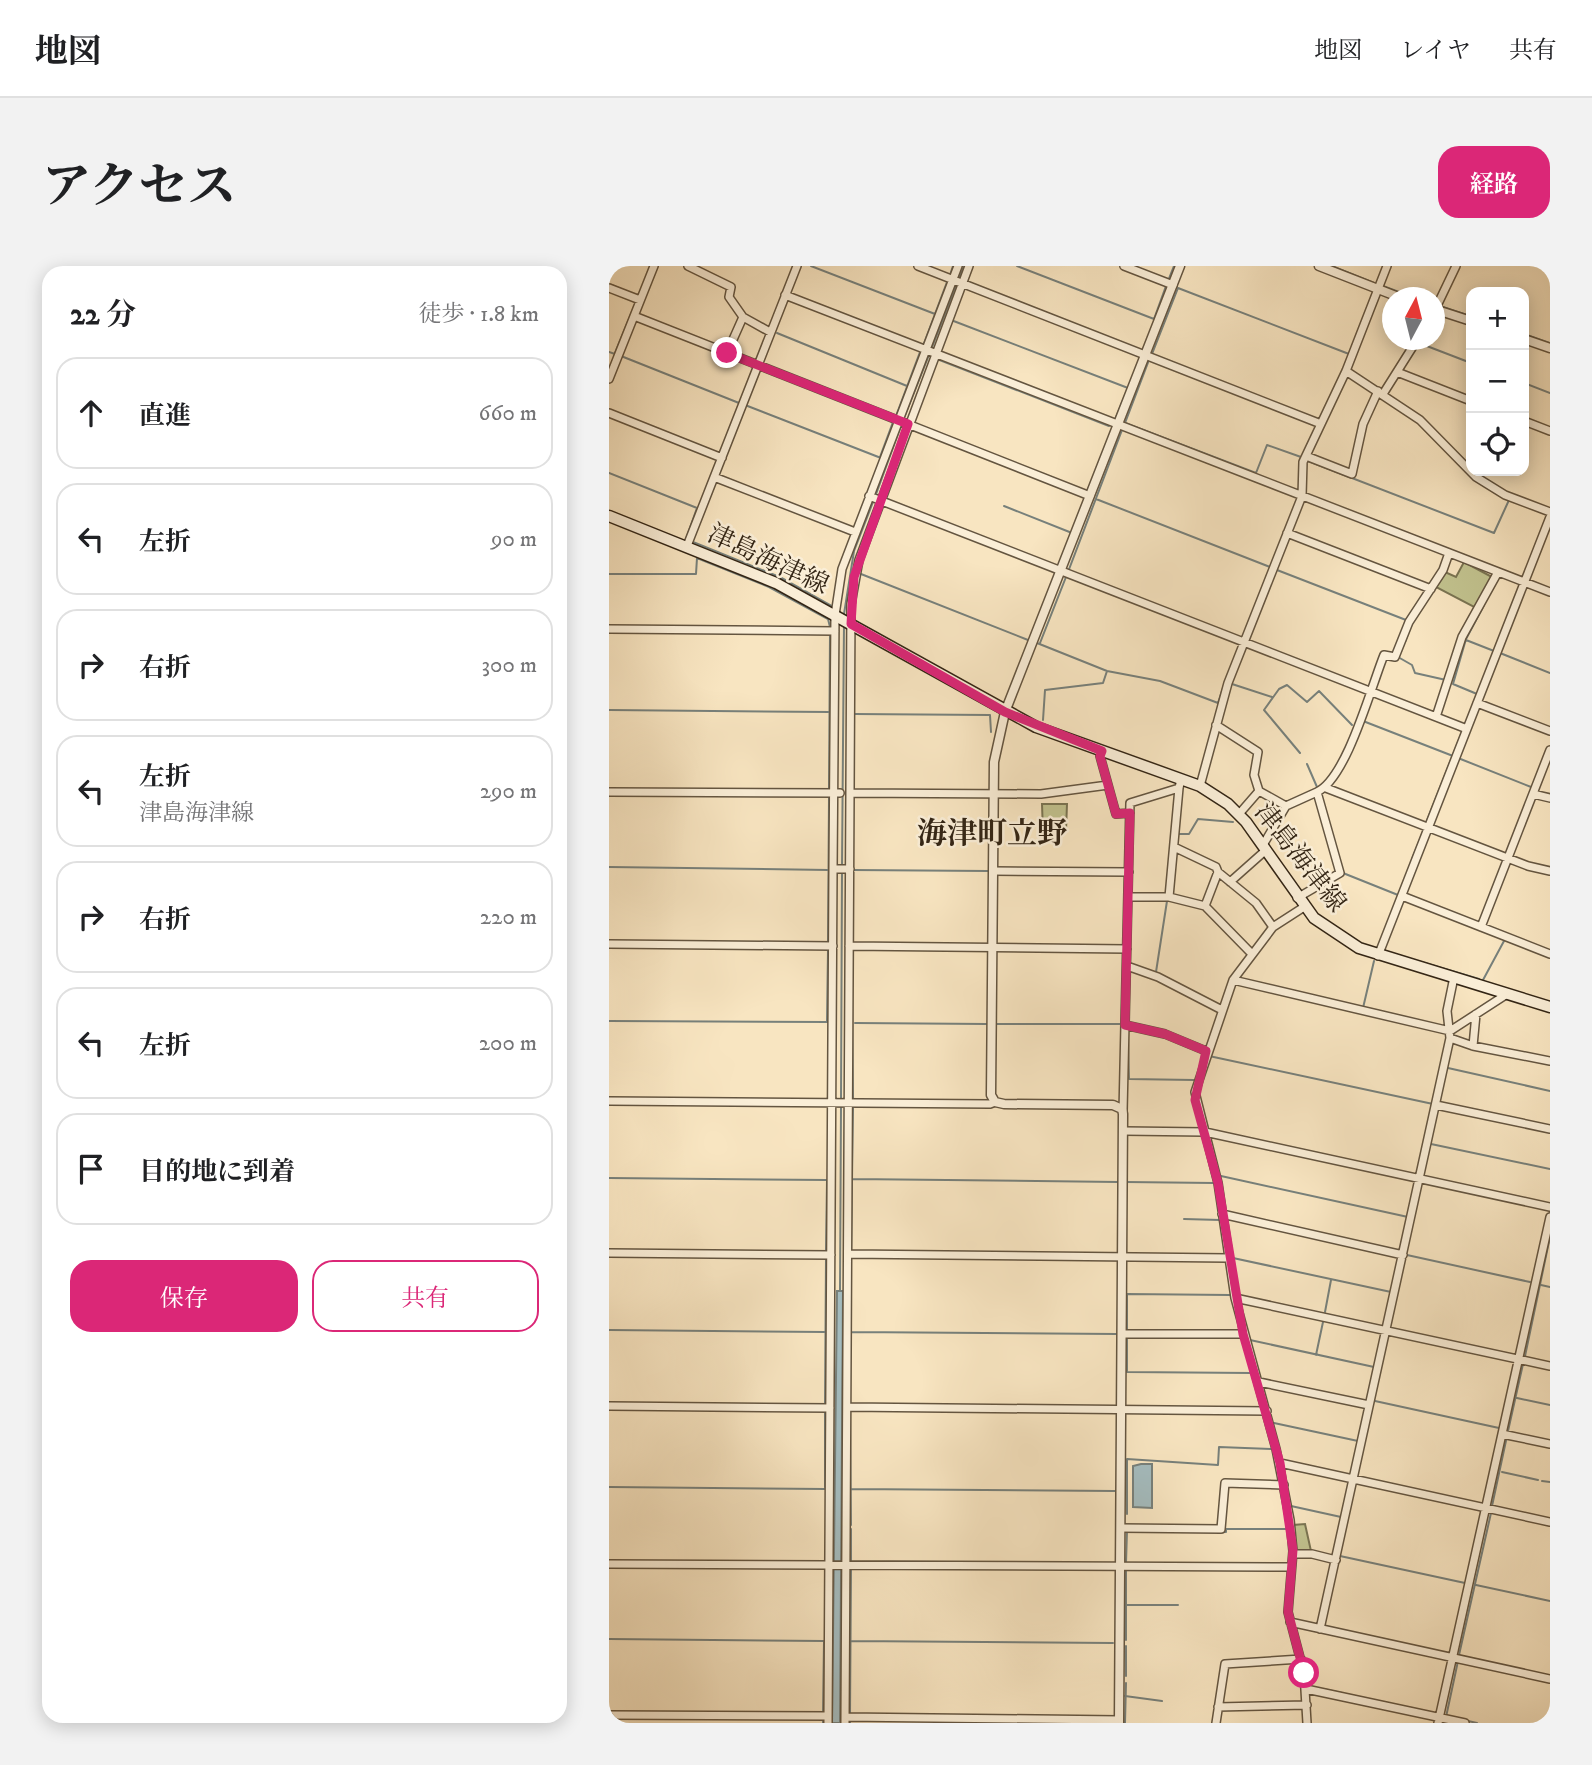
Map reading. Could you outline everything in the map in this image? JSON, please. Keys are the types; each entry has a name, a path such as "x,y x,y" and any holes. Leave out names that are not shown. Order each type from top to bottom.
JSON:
{"main road":[{"name":"津島海津線","path":"609,516 776,583 1005,712 1180,783 1200,786 1239,814 1265,847 1301,902 1329,931 1378,956 1550,1007"}],"street":[{"path":"609,379 653,266"},
{"path":"688,266 731,287 729,297 743,317 771,332"},
{"path":"687,547 797,266"},
{"path":"918,266 1321,424"},
{"path":"958,266 958,282"},
{"path":"969,266 958,282 930,352 876,499 854,577 849,623 851,793 848,869 845,1720 1119,1721 1123,1114 1130,813 1133,801 1180,783 1169,897"},
{"path":"1123,266 1173,285"},
{"path":"995,1102 991,1088 995,749 1005,712 1180,266"},
{"path":"1319,266 1382,291"},
{"path":"1200,786 1216,725 1244,643 1302,496 1306,456 1346,371 1387,266"},
{"path":"1445,289 1455,268 1446,266"},
{"path":"609,288 640,300"},
{"path":"785,295 1550,592"},
{"path":"1445,313 1466,319"},
{"path":"634,316 1090,496"},
{"path":"727,353 743,317"},
{"path":"1529,341 1550,348"},
{"path":"1306,456 1352,474 1363,424 1411,350"},
{"path":"1346,371 1420,420 1475,477 1505,495 1550,514 1378,956"},
{"path":"1397,372 1466,399"},
{"path":"609,413 722,458"},
{"path":"609,1715 828,1720 833,946 837,793 835,614 842,569 855,531 876,499 903,422"},
{"path":"1529,423 1550,431"},
{"path":"714,477 855,531"},
{"path":"876,499 1467,729"},
{"path":"1287,533 1431,589"},
{"path":"1230,882 1265,847 1286,806 1326,788 1343,760 1384,655 1395,657 1409,622 1450,553"},
{"path":"1436,717 1462,637 1498,572"},
{"path":"609,629 835,631"},
{"path":"1477,703 1550,731"},
{"path":"1216,725 1258,752 1254,775 1259,791 1286,806"},
{"path":"1481,927 1550,750"},
{"path":"1102,751 1116,814 1130,813"},
{"path":"851,793 1041,794 1108,785"},
{"path":"1326,788 1508,857 1550,870"},
{"path":"1239,814 1259,791"},
{"path":"609,792 837,793"},
{"path":"1307,1723 1306,1689 1287,1598 1293,1554 1284,1485 1267,1411 1243,1334 1222,1214 1195,1092 1206,1051 1233,980 1273,927 1339,873 1317,792"},
{"path":"1533,794 1550,798"},
{"path":"1174,847 1216,867 1218,872 1256,903 1273,927"},
{"path":"836,869 848,869"},
{"path":"993,871 1129,872"},
{"path":"1205,906 1218,872"},
{"path":"1402,896 1550,954"},
{"path":"1129,897 1169,897 1205,906 1251,953"},
{"path":"609,944 833,946"},
{"path":"849,946 1127,949"},
{"path":"1127,967 1158,978 1222,1010"},
{"path":"1320,1629 1436,1105 1450,1034 1447,1011 1454,977"},
{"path":"1233,980 1450,1034 1473,1046 1550,1062"},
{"path":"1450,1034 1507,993"},
{"path":"1473,1046 1476,1014"},
{"path":"1125,1025 1165,1034 1206,1051"},
{"path":"609,1101 995,1102 1113,1105 1122,1109 1123,1114"},
{"path":"1436,1105 1550,1129"},
{"path":"1123,1131 1205,1132 1550,1207"},
{"path":"1222,1214 1403,1255"},
{"path":"1442,1720 1457,1659 1486,1508 1506,1434 1518,1359 1550,1217"},
{"path":"609,1253 831,1255"},
{"path":"848,1254 1228,1258"},
{"path":"1235,1298 1550,1366"},
{"path":"1122,1334 1243,1334"},
{"path":"1259,1382 1369,1405"},
{"path":"609,1406 830,1408"},
{"path":"847,1407 1267,1411"},
{"path":"1506,1434 1550,1444"},
{"path":"1280,1463 1550,1522"},
{"path":"1121,1528 1221,1529 1225,1482 1284,1485"},
{"path":"1293,1554 1312,1554 1336,1560"},
{"path":"609,1564 1291,1567"},
{"path":"1290,1622 1550,1679"},
{"path":"1216,1723 1225,1664 1301,1659"},
{"path":"1306,1689 1465,1723"},
{"path":"1218,1707 1307,1705"}],"green space":[{"path":"1464,562 1492,577 1476,608 1434,586 1445,572 1456,577"},
{"path":"1042,804 1067,804 1066,831 1043,833"},
{"path":"1305,1524 1311,1551 1296,1552 1293,1525"}],"water":[{"path":"837,1291 843,1291 840,1723 832,1723"},
{"path":"1152,1464 1152,1508 1133,1507 1133,1466"}],"waterway":[{"path":"811,266 935,314"},
{"path":"950,275 953,266"},
{"path":"959,278 964,266"},
{"path":"1017,266 1154,319 1166,286"},
{"path":"1168,281 1174,266"},
{"path":"1332,266 1374,283"},
{"path":"923,346 947,282"},
{"path":"931,350 957,283"},
{"path":"609,284 621,289"},
{"path":"1152,354 1178,288 1349,354"},
{"path":"615,353 636,302"},
{"path":"1445,308 1466,315"},
{"path":"951,320 1128,388 1115,420"},
{"path":"1356,336 1362,321"},
{"path":"777,333 907,386"},
{"path":"1529,336 1550,343"},
{"path":"1437,350 1466,361"},
{"path":"609,352 615,354"},
{"path":"896,416 920,352"},
{"path":"904,418 929,355"},
{"path":"621,356 739,403"},
{"path":"937,359 1109,426"},
{"path":"1149,360 1125,423 1256,473 1267,445 1301,457"},
{"path":"1529,385 1550,393"},
{"path":"745,405 881,458"},
{"path":"880,457 893,422"},
{"path":"875,497 902,423"},
{"path":"1068,572 1122,430"},
{"path":"1308,461 1494,533 1509,500"},
{"path":"609,473 697,508 686,539"},
{"path":"1096,499 1270,567"},
{"path":"844,614 854,551 873,502"},
{"path":"1004,506 1072,533"},
{"path":"693,542 782,578 832,606"},
{"path":"609,574 696,574 697,558 769,587 828,619 830,627"},
{"path":"1277,570 1406,620"},
{"path":"861,574 1028,640"},
{"path":"1040,643 1066,577"},
{"path":"1465,725 1477,694 1453,684 1466,639 1484,605"},
{"path":"1405,642 1412,622"},
{"path":"842,866 844,624"},
{"path":"829,790 830,634"},
{"path":"1466,640 1494,651"},
{"path":"1037,643 1107,671 1160,681 1218,703 1225,682"},
{"path":"1500,653 1550,673"},
{"path":"1398,657 1412,665 1415,673 1446,680"},
{"path":"1043,720 1045,690 1103,683 1107,671"},
{"path":"1232,684 1272,697"},
{"path":"1300,753 1264,710 1279,689 1287,685 1307,702 1319,691 1352,725"},
{"path":"609,710 830,712"},
{"path":"854,714 990,715 991,732"},
{"path":"1363,721 1453,756"},
{"path":"1426,823 1462,732"},
{"path":"1458,758 1531,787"},
{"path":"1307,764 1317,787"},
{"path":"828,942 829,797"},
{"path":"1178,834 1189,834 1198,819 1233,822"},
{"path":"1412,859 1424,829"},
{"path":"609,867 828,870"},
{"path":"853,870 988,871"},
{"path":"841,1101 842,872"},
{"path":"1343,873 1398,895"},
{"path":"1156,972 1167,901"},
{"path":"1483,980 1504,941"},
{"path":"827,1021 828,950"},
{"path":"1363,1008 1374,961"},
{"path":"1418,961 1479,979"},
{"path":"1129,989 1130,972"},
{"path":"852,996 853,1099"},
{"path":"609,1021 828,1022"},
{"path":"855,1023 987,1024"},
{"path":"996,1024 1121,1024"},
{"path":"1128,1036 1129,1079 1194,1080"},
{"path":"1209,1056 1433,1104"},
{"path":"1448,1068 1550,1091"},
{"path":"840,1290 841,1107"},
{"path":"851,1252 853,1107"},
{"path":"1431,1144 1550,1169"},
{"path":"1221,1176 1408,1217"},
{"path":"609,1178 827,1180 826,1251"},
{"path":"852,1179 1118,1182"},
{"path":"1126,1182 1214,1183"},
{"path":"1184,1219 1220,1220 1219,1215"},
{"path":"1525,1356 1550,1237"},
{"path":"1407,1255 1530,1282"},
{"path":"1233,1258 1391,1292"},
{"path":"825,1404 826,1259"},
{"path":"851,1259 851,1345"},
{"path":"1325,1312 1331,1280"},
{"path":"1541,1285 1550,1287"},
{"path":"1127,1330 1127,1294 1230,1295"},
{"path":"1316,1355 1323,1322"},
{"path":"609,1330 826,1332"},
{"path":"851,1332 1117,1334"},
{"path":"1127,1338 1127,1372 1251,1373"},
{"path":"1250,1340 1374,1367"},
{"path":"1508,1431 1523,1364"},
{"path":"1517,1398 1550,1405"},
{"path":"1375,1401 1499,1428"},
{"path":"825,1412 825,1487"},
{"path":"850,1416 851,1525"},
{"path":"1274,1423 1358,1441"},
{"path":"1492,1506 1507,1436"},
{"path":"1127,1514 1127,1459 1218,1465 1219,1447 1271,1449"},
{"path":"1502,1472 1538,1480"},
{"path":"1542,1481 1550,1482"},
{"path":"609,1487 825,1489"},
{"path":"851,1489 1115,1491"},
{"path":"1291,1506 1341,1517"},
{"path":"1459,1655 1491,1513"},
{"path":"851,1529 851,1561"},
{"path":"1220,1532 1226,1532 1226,1529 1286,1529"},
{"path":"1126,1563 1127,1531"},
{"path":"1127,1532 1180,1532"},
{"path":"1340,1556 1465,1583"},
{"path":"850,1714 851,1569"},
{"path":"1126,1570 1126,1640"},
{"path":"1476,1585 1550,1601"},
{"path":"1126,1605 1178,1605"},
{"path":"609,1639 824,1641 823,1713"},
{"path":"850,1641 1113,1643"},
{"path":"1126,1646 1126,1676"},
{"path":"1446,1717 1458,1661"},
{"path":"1125,1723 1126,1683"},
{"path":"1323,1689 1342,1693"},
{"path":"1125,1696 1162,1701"},
{"path":"1468,1721 1477,1723"}],"district":[{"name":"海津町立野","path":"992,834"}],"route":[{"path":"727,353 908,424 899,446 898,460 854,577 851,624 1005,712 1036,727 1102,751 1100,756 1116,814 1130,813 1125,1025 1165,1034 1206,1051 1197,1081 1195,1100 1218,1183 1228,1258 1243,1334 1259,1382 1280,1463 1293,1550 1287,1598 1288,1612 1304,1673"}]}
